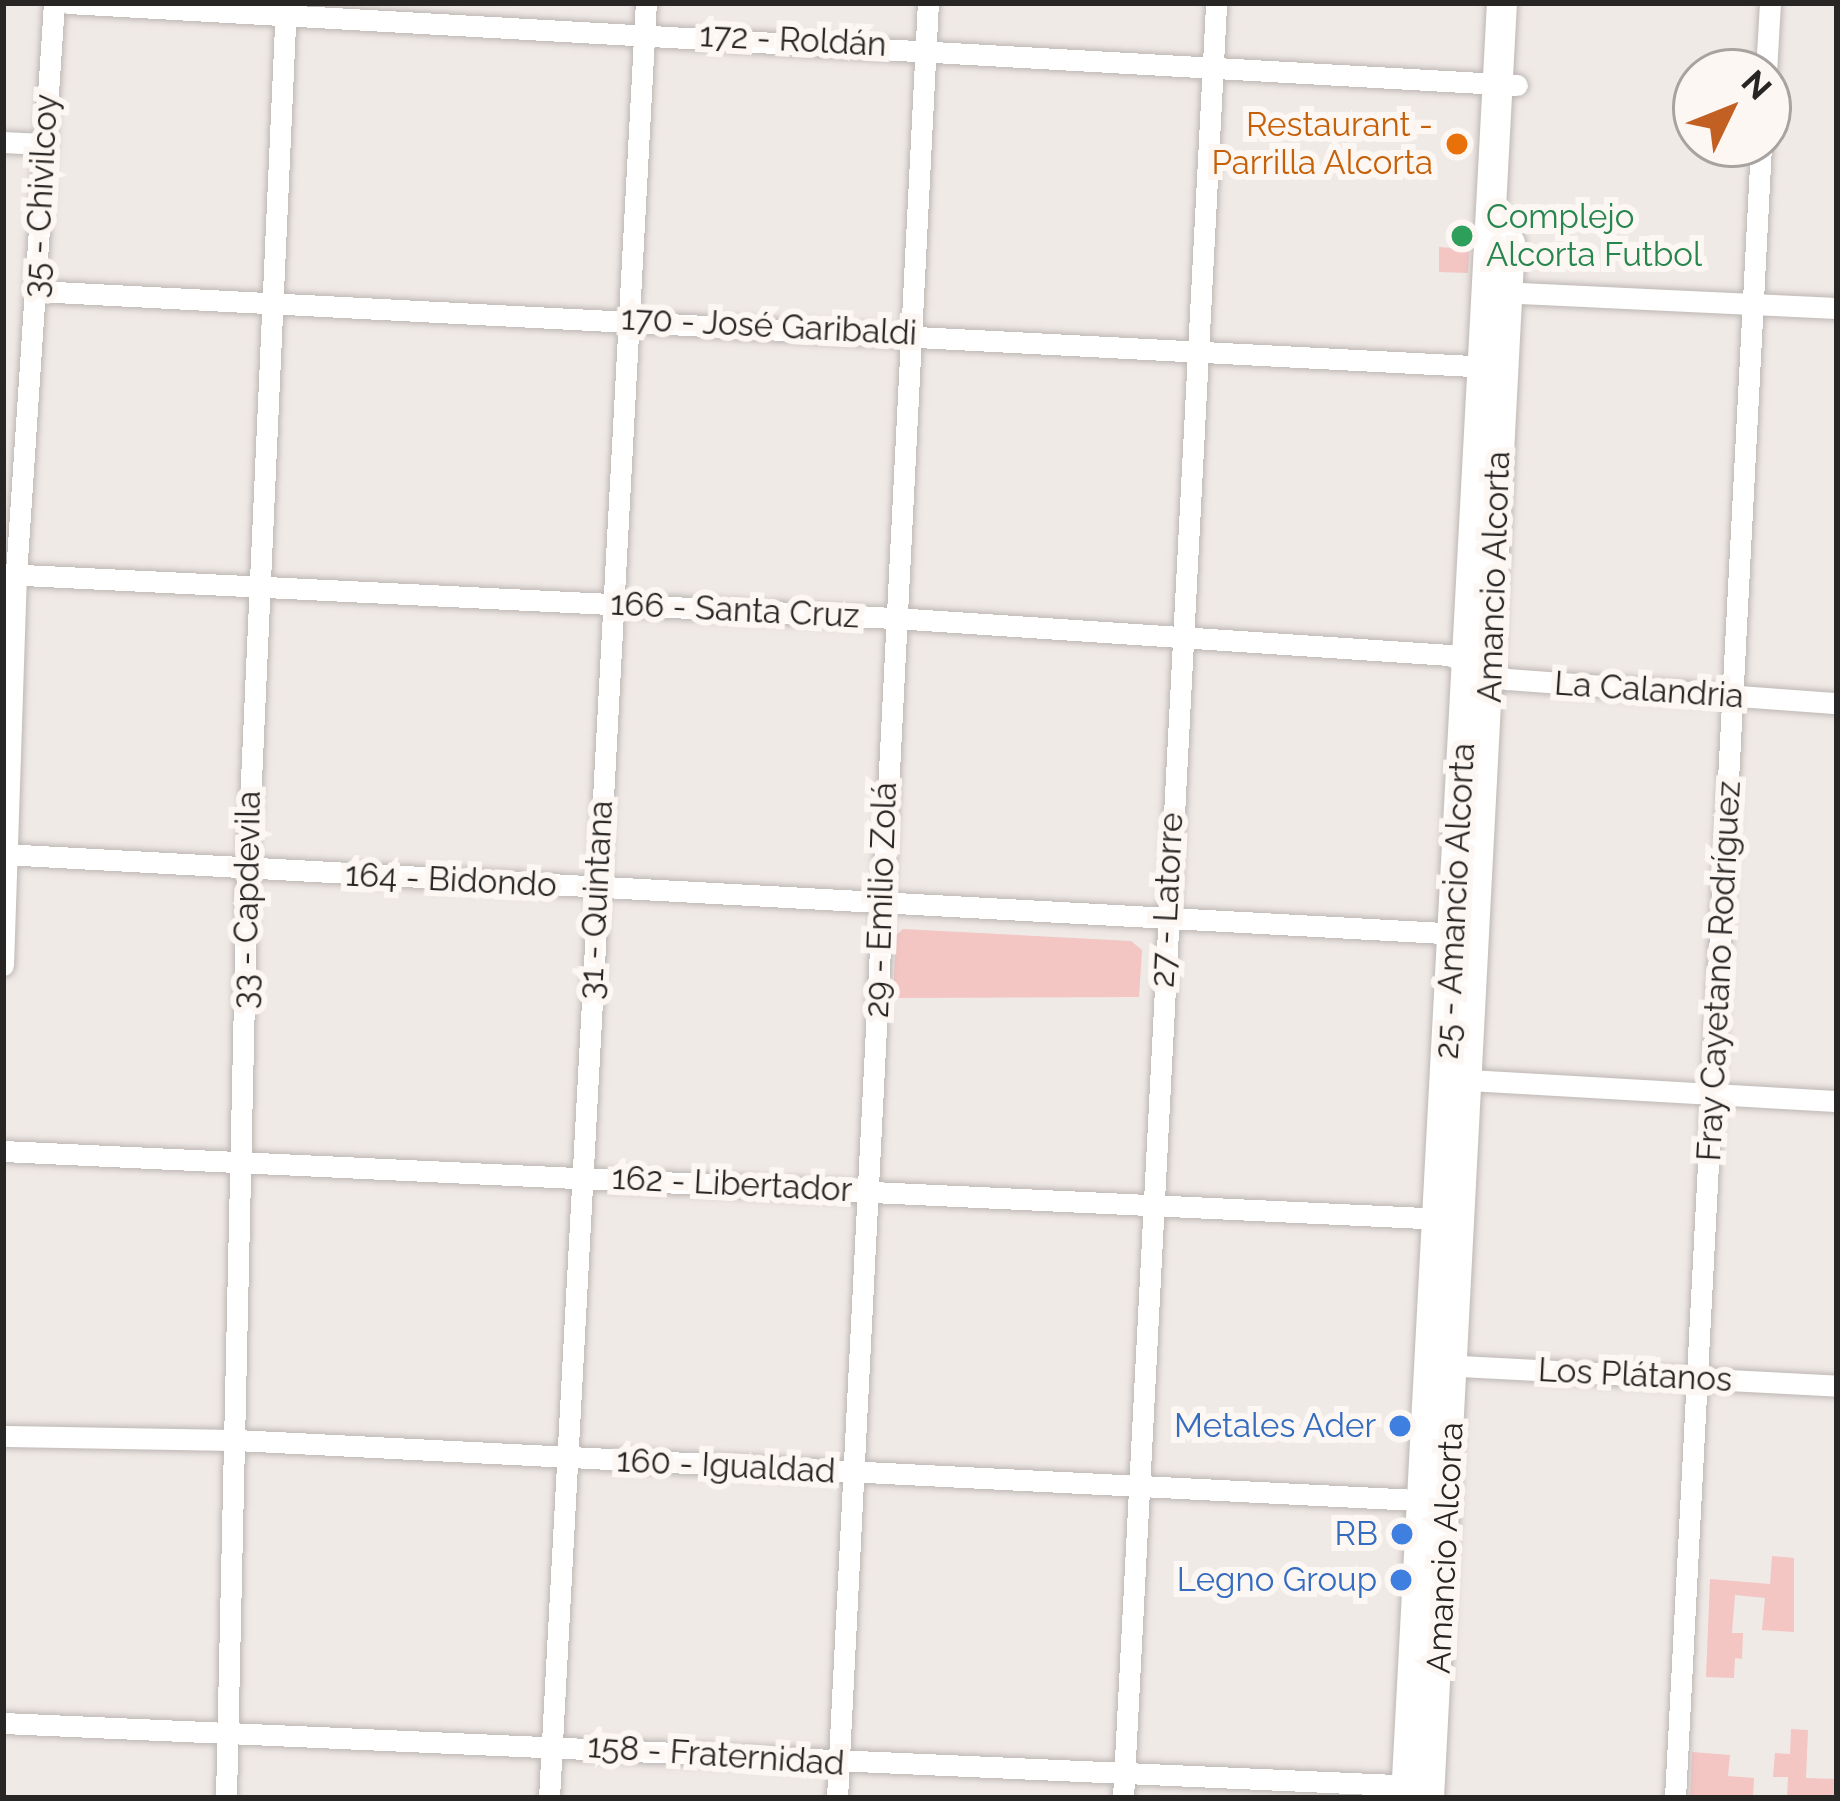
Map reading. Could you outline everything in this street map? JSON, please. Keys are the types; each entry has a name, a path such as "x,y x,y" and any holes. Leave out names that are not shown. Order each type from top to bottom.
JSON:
{"main road":[{"path":"1502,3 1508,84"},
{"path":"1492,368 1508,84 1520,3"},
{"name":"Amancio Alcorta","path":"1478,666 1492,368"},
{"name":"25 - Amancio Alcorta","path":"1418,1792 1438,1502 1478,666"}],"street":[{"name":"35 - Chivilcoy","path":"3,965 9,575 36,291 54,3"},
{"name":"172 - Roldán","path":"68,3 285,10 1508,84"},
{"name":"31 - Quintana","path":"549,1798 624,319 646,3"},
{"name":"29 - Emilio Zolá","path":"837,1798 928,3"},
{"name":"27 - Latorre","path":"1123,1787 1216,3"},
{"path":"1767,48 1770,3"},
{"name":"33 - Capdevila","path":"226,1798 256,585 285,10"},
{"path":"3,142 42,144"},
{"name":"Fray Cayetano Rodríguez","path":"1675,1798 1759,168"},
{"name":"170 - José Garibaldi","path":"36,291 909,332 1492,368"},
{"path":"1497,292 1837,308"},
{"name":"166 - Santa Cruz","path":"9,575 894,618 1180,636 1478,666"},
{"name":"La Calandria","path":"1478,666 1733,697 1837,703"},
{"name":"164 - Bidondo","path":"6,854 1464,934"},
{"path":"1457,1079 1837,1101"},
{"name":"162 - Libertador","path":"3,1150 1451,1219"},
{"name":"Los Plátanos","path":"1444,1365 1837,1387"},
{"name":"160 - Igualdad","path":"3,1436 236,1440 1438,1502"},
{"name":"158 - Fraternidad","path":"3,1723 552,1743 1123,1787 1418,1792"}],"building":[{"path":"1453,223 1471,224 1468,273 1439,272 1439,247 1452,248"},
{"path":"903,929 1131,941 1142,950 1139,997 893,998 896,935"},
{"path":"1772,1556 1794,1558 1794,1632 1762,1630 1765,1598 1735,1595 1732,1633 1743,1633 1742,1659 1735,1658 1734,1678 1706,1677 1710,1579 1770,1584"},
{"path":"1791,1729 1808,1730 1806,1778 1837,1779 1837,1798 1787,1798 1788,1777 1773,1777 1775,1753 1790,1754"},
{"path":"1692,1752 1730,1755 1728,1776 1754,1778 1753,1798 1690,1798"}],"place":[{"name":"Restaurant - Parrilla Alcorta","path":"1457,144"},
{"name":"Complejo Alcorta Futbol","path":"1462,236"},
{"name":"Metales Ader","path":"1400,1426"},
{"name":"RB","path":"1402,1534"},
{"name":"Legno Group","path":"1401,1580"}]}
